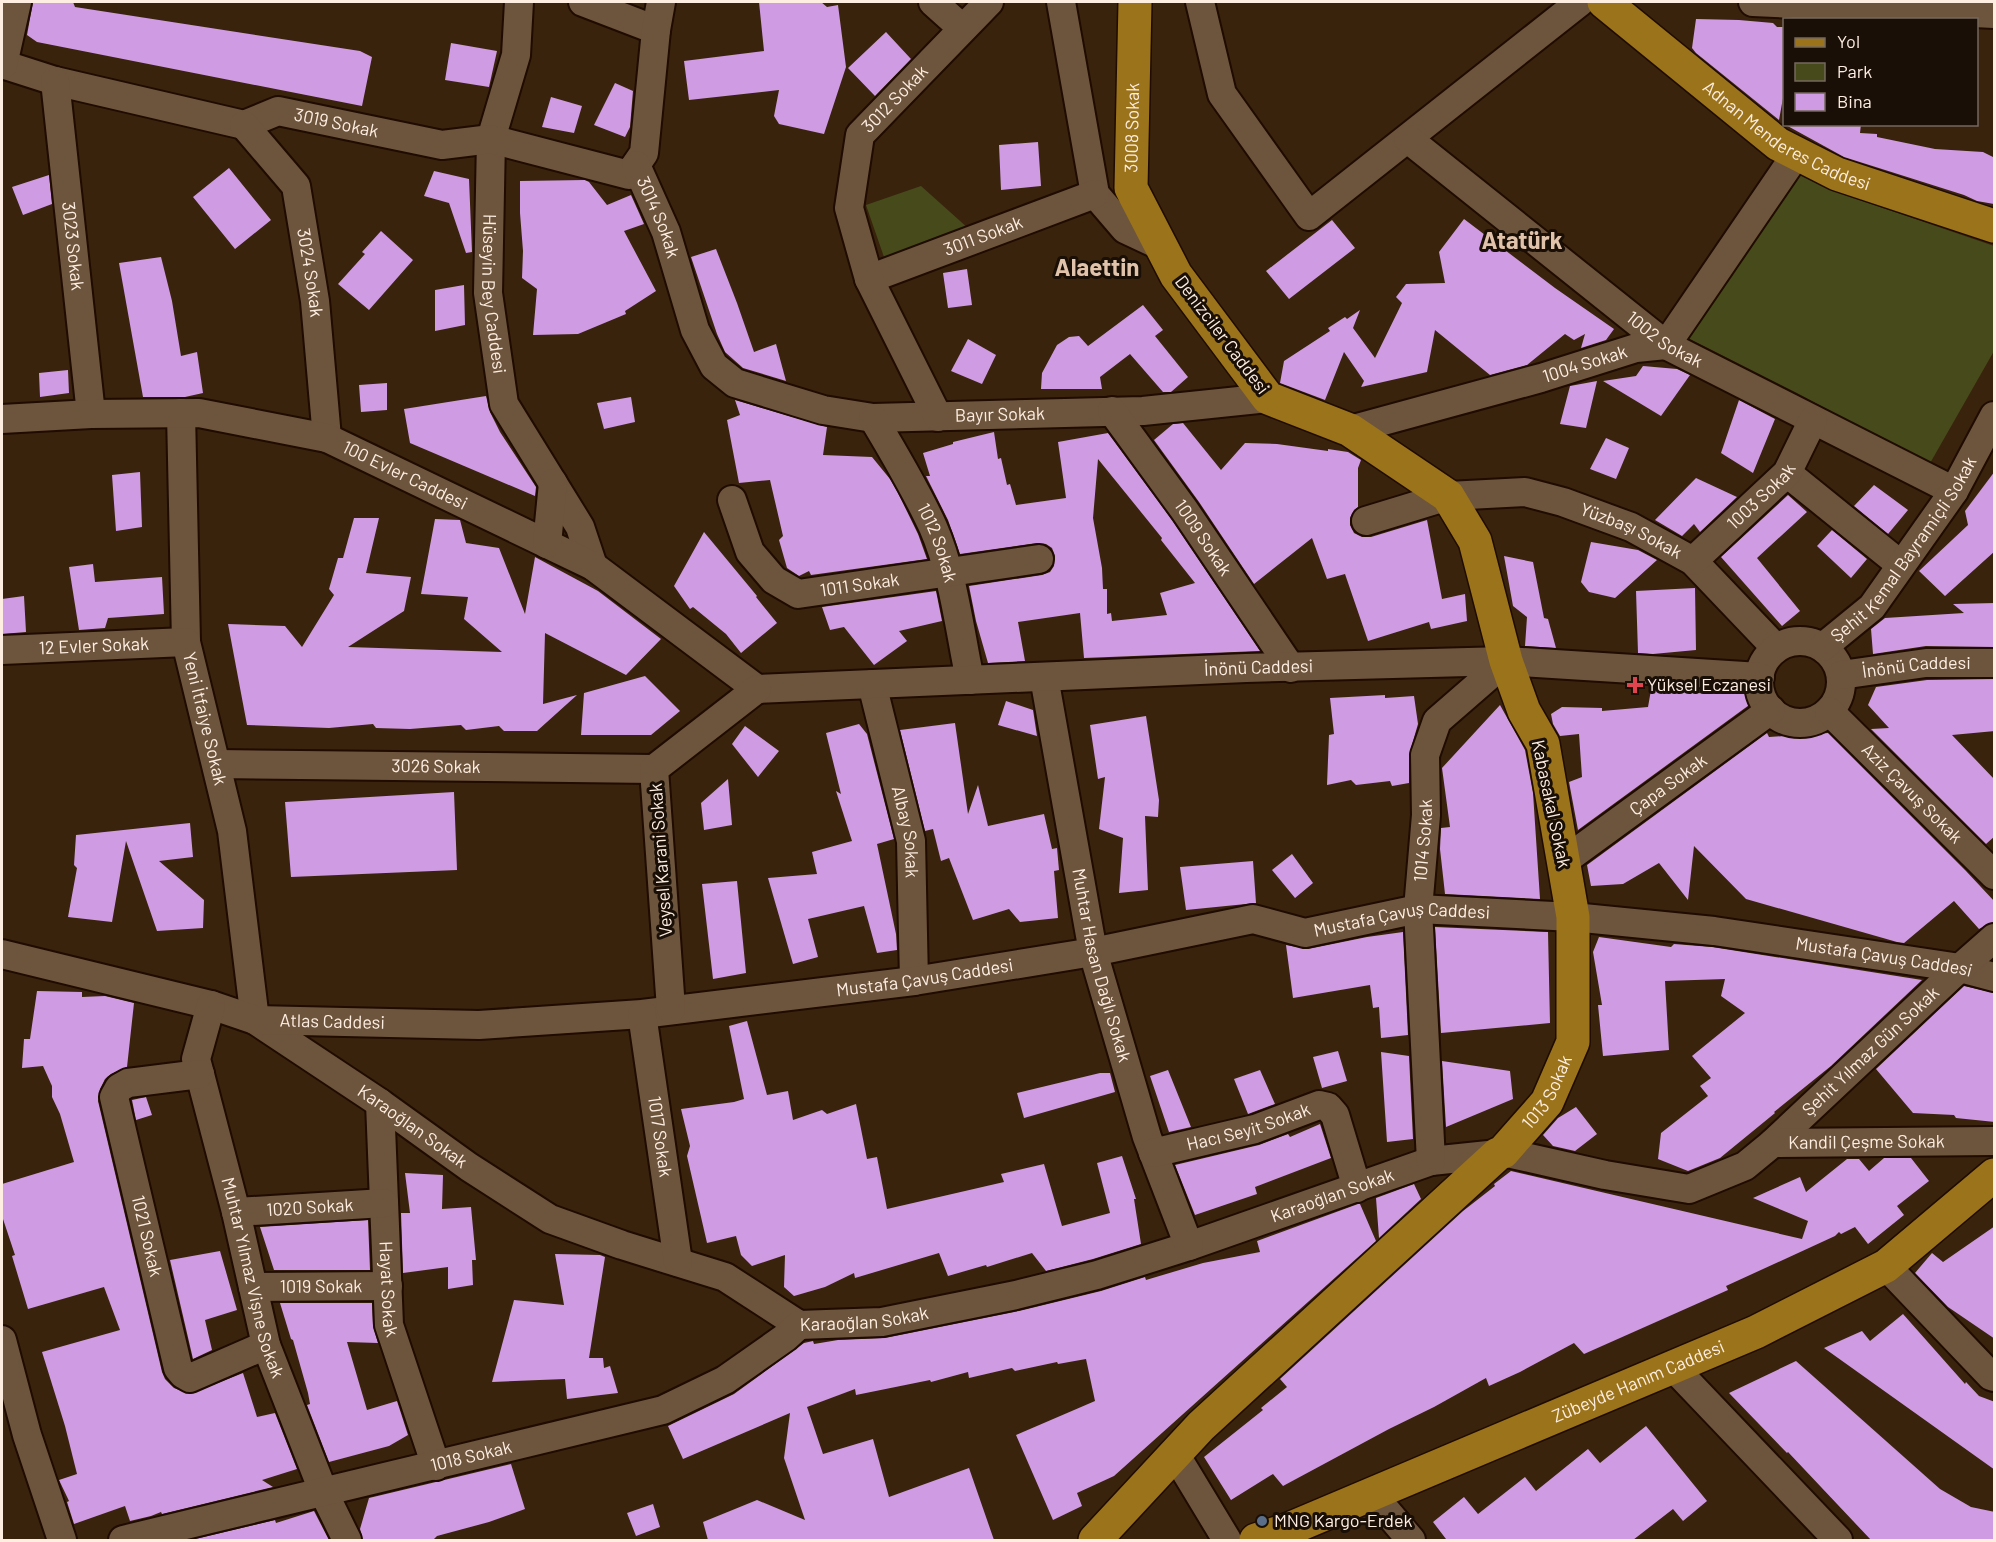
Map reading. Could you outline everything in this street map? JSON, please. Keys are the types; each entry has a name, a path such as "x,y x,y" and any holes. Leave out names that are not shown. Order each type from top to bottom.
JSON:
{"main road":[{"name":"3008 Sokak","path":"1135,2 1131,188 1161,246"},
{"name":"Adnan Menderes Caddesi","path":"1604,2 1778,144 1837,174 1995,226"},
{"name":"Denizciler Caddesi","path":"1161,246 1176,274 1268,398 1350,430 1448,496 1475,541 1506,662"},
{"name":"Kabasakal Sokak","path":"1506,662 1524,711 1543,744 1574,917"},
{"name":"1013 Sokak","path":"1095,1540 1201,1426 1501,1153 1547,1102 1573,1042 1574,917"},
{"name":"Zübeyde Hanım Caddesi","path":"1256,1540 1289,1529 1756,1332 1886,1266 1995,1175"}],"street":[{"path":"17,2 2,65 55,81 244,125"},
{"name":"Hüseyin Bey Caddesi","path":"519,2 516,55 491,139 488,293 504,404 580,527 593,566"},
{"path":"584,2 656,30"},
{"name":"3014 Sokak","path":"661,2 656,30 644,153 636,165 666,232 695,330 714,366 735,383"},
{"path":"933,2 962,28"},
{"name":"3012 Sokak","path":"938,417 869,279 849,208 860,135 989,2"},
{"path":"1061,2 1095,194 1125,229 1161,246"},
{"path":"1200,2 1222,94 1309,216 1580,2"},
{"path":"1754,2 1995,14"},
{"name":"3023 Sokak","path":"55,81 91,414"},
{"name":"3019 Sokak","path":"244,125 278,111 442,145 491,139 629,175 636,165"},
{"name":"3024 Sokak","path":"244,125 296,186 315,301 327,438"},
{"name":"1002 Sokak","path":"1408,139 1666,345 1954,490"},
{"path":"1666,345 1797,153"},
{"name":"3011 Sokak","path":"869,279 1095,194"},
{"name":"1004 Sokak","path":"1350,430 1541,378 1636,348 1666,345"},
{"name":"Bayır Sokak","path":"735,383 823,410 873,418 1143,411 1268,398"},
{"name":"1009 Sokak","path":"1112,411 1185,511 1291,668"},
{"name":"Yeni İtfaiye Sokak","path":"181,413 186,642 232,831 255,1020"},
{"name":"100 Evler Caddesi","path":"2,419 91,414 199,413 327,438 593,566 757,689"},
{"name":"Şehit Kemal Bayramiçli Sokak","path":"1823,647 1872,607 1954,490 1995,416"},
{"name":"1012 Sokak","path":"873,418 934,529 948,572 970,680"},
{"name":"1003 Sokak","path":"1693,561 1787,473 1813,420"},
{"path":"1787,473 1901,565"},
{"path":"547,543 553,483"},
{"name":"Yüzbaşı Sokak","path":"1366,521 1448,496 1525,492 1544,497 1631,526 1693,561 1776,648"},
{"name":"1011 Sokak","path":"732,500 750,552 774,580 798,594 1039,560"},
{"path":"1799,640 1823,647 1838,664 1841,675 1841,688 1837,701 1819,718 1806,722 1793,722 1781,718 1771,710 1760,689 1760,677 1768,656 1776,648 1799,640"},
{"name":"12 Evler Sokak","path":"2,650 186,642"},
{"name":"İnönü Caddesi","path":"757,689 1506,662 1760,677"},
{"name":"1014 Sokak","path":"1431,1161 1418,909 1426,815 1425,755 1437,721 1506,662"},
{"name":"İnönü Caddesi","path":"1841,675 1926,663 1995,663"},
{"name":"Muhtar Hasan Dağlı Sokak","path":"1044,677 1093,952 1153,1154 1189,1246"},
{"name":"Albay Sokak","path":"872,684 911,841 914,981"},
{"name":"Veysel Karani Sokak","path":"671,1010 654,769 757,689"},
{"name":"Çapa Sokak","path":"1564,861 1771,710"},
{"name":"Aziz Çavuş Sokak","path":"1829,711 1995,875"},
{"name":"3026 Sokak","path":"217,764 654,769"},
{"name":"Mustafa Çavuş Caddesi","path":"671,1010 914,981 1093,952 1253,919 1305,933 1418,909 1574,917 1714,931 1960,968 1995,977"},
{"name":"Şehit Yılmaz Gün Sokak","path":"1773,1143 1995,938"},
{"name":"Atlas Caddesi","path":"2,954 211,1005 255,1020 479,1025 671,1010"},
{"name":"Muhtar Yılmaz Vişne Sokak","path":"211,1005 196,1059 236,1212 266,1345 323,1491 347,1540"},
{"name":"1017 Sokak","path":"642,1014 678,1262"},
{"name":"Karaoğlan Sokak","path":"255,1020 380,1103 469,1167 550,1219 622,1245 725,1277 798,1325 882,1322 1016,1295 1097,1275 1189,1246 1431,1161 1501,1153"},
{"name":"1021 Sokak","path":"200,1074 128,1083 119,1088 114,1097 178,1368 190,1378 266,1345"},
{"name":"Hayat Sokak","path":"380,1103 389,1325 436,1466"},
{"name":"Hacı Seyit Sokak","path":"1153,1154 1255,1130 1319,1105 1328,1107 1335,1115 1357,1188"},
{"name":"Kandil Çeşme Sokak","path":"1501,1153 1605,1175 1689,1189 1745,1166 1773,1143 1995,1141"},
{"name":"1020 Sokak","path":"236,1212 384,1203"},
{"path":"1886,1266 1991,1376 1995,1377"},
{"name":"1019 Sokak","path":"253,1287 388,1286"},
{"name":"1018 Sokak","path":"123,1540 663,1410 725,1380 786,1337 798,1325"},
{"path":"2,1340 27,1435 62,1540"},
{"path":"1672,1367 1838,1540"},
{"path":"1175,1454 1227,1540"},
{"path":"1372,1494 1412,1540"}],"green space":[{"path":"1800,175 1845,195 1994,246 1994,351 1929,465 1797,393 1686,337"},
{"path":"921,186 969,229 884,257 866,205"}],"building":[{"path":"33,2 73,2 75,7 360,51 372,57 362,106 37,42 27,35"},
{"path":"759,2 821,2 827,7 838,5 846,67 824,134 779,124 774,116 779,90 689,100 684,61 764,51"},
{"path":"1696,19 1773,23 1777,27 1783,27 1783,98 1779,120 1696,53 1692,48"},
{"path":"886,32 911,59 875,96 848,68"},
{"path":"451,43 497,51 489,87 445,80"},
{"path":"615,83 633,91 630,127 625,137 594,125"},
{"path":"551,97 582,106 574,133 542,127"},
{"path":"1788,126 1861,126 1860,133 1877,134 1877,137 1935,149 1983,152 1995,158 1994,204 1977,201 1844,157"},
{"path":"1038,142 1041,186 1001,190 999,145"},
{"path":"229,168 271,220 235,249 193,197"},
{"path":"434,171 469,179 472,252 466,253 449,203 424,196"},
{"path":"49,175 52,204 23,215 12,187"},
{"path":"585,180 607,205 631,195 644,224 624,231 656,291 625,311 626,314 578,334 533,335 537,289 522,278 520,181"},
{"path":"1464,219 1555,288 1614,329 1606,340 1581,348 1585,334 1574,340 1565,334 1527,365 1490,375 1435,330 1427,372 1361,387 1364,381 1344,352 1325,400 1280,383 1284,361 1330,331 1328,328 1360,310 1353,328 1375,358 1402,303 1396,297 1406,284 1445,283 1439,252"},
{"path":"1332,220 1355,248 1289,299 1266,271"},
{"path":"381,231 413,260 369,310 338,284 365,254 362,252"},
{"path":"716,249 754,352 776,344 786,381 743,368 725,352 691,257"},
{"path":"161,257 172,301 181,356 197,352 203,393 185,397 143,397 119,263"},
{"path":"967,269 972,305 948,308 943,273"},
{"path":"464,285 465,325 435,331 435,290"},
{"path":"1143,305 1163,330 1155,336 1188,377 1171,392 1163,392 1130,354 1100,377 1102,389 1041,389 1042,373 1057,345 1069,337 1079,336 1088,346"},
{"path":"968,339 996,355 982,384 951,371"},
{"path":"1643,366 1677,369 1690,375 1661,416 1603,381 1636,376"},
{"path":"68,370 69,393 40,397 39,373"},
{"path":"1597,381 1586,428 1560,424 1570,386"},
{"path":"387,383 387,410 361,412 359,385"},
{"path":"486,396 490,412 500,432 536,487 535,496 410,443 404,409"},
{"path":"631,397 635,422 604,429 597,403"},
{"path":"735,400 827,427 823,455 872,457 898,493 918,534 927,559 811,575 809,571 799,576 787,568 779,540 783,536 770,480 739,483 727,420 740,415"},
{"path":"1739,400 1775,419 1753,473 1721,453"},
{"path":"1183,423 1221,470 1245,443 1277,444 1328,451 1328,449 1348,452 1361,460 1358,468 1358,507 1350,518 1350,525 1354,533 1362,537 1371,537 1427,520 1442,599 1465,594 1467,621 1431,629 1429,622 1368,641 1345,574 1327,579 1312,538 1254,584 1154,440 1173,424"},
{"path":"994,432 998,459 1001,458 1007,485 1010,484 1016,505 1066,498 1058,442 1108,433 1172,520 1260,651 1084,658 1080,613 1018,622 1025,661 988,663 969,586 1042,575 1050,572 1054,566 1055,556 1052,548 1046,544 1037,543 960,554 948,520 926,476 930,476 923,453 953,444 953,442","holes":["1098,459 1162,538 1161,540 1195,583 1160,593 1167,615 1112,621 1111,613 1107,614 1107,589 1103,589 1102,568 1093,518"]},
{"path":"1606,438 1629,448 1616,479 1590,469"},
{"path":"1995,471 1995,551 1945,596 1919,571 1968,525 1965,511"},
{"path":"140,472 142,527 116,531 112,475"},
{"path":"1696,478 1737,497 1700,532 1694,524 1682,536 1655,520"},
{"path":"1874,485 1908,510 1888,534 1854,506"},
{"path":"1788,495 1807,512 1757,558 1800,611 1782,626 1721,557"},
{"path":"354,518 379,518 366,573 411,577 404,611 348,647 502,652 464,619 468,597 421,594 435,519 460,520 466,543 499,548 525,614 535,557 598,591 661,639 626,675 545,633 543,704 577,695 537,731 504,731 499,726 466,730 461,725 410,729 376,728 373,724 329,728 247,725 228,624 285,626 302,647 334,595 329,589 338,558 343,558"},
{"path":"1832,530 1867,559 1851,578 1817,546"},
{"path":"704,532 777,623 741,653 726,634 693,607 690,609 674,586"},
{"path":"1591,542 1638,550 1657,560 1615,598 1589,592 1581,582"},
{"path":"1504,556 1533,562 1544,618 1548,619 1556,648 1525,646 1527,617 1513,606"},
{"path":"93,564 95,582 162,577 164,614 108,618 105,628 79,630 69,567"},
{"path":"1695,588 1696,650 1638,653 1636,591"},
{"path":"936,591 942,621 899,631 907,641 874,665 844,627 830,630 822,607"},
{"path":"24,596 26,632 2,634 2,599"},
{"path":"1995,603 1995,647 1926,646 1873,654 1871,629 1885,618 1964,613 1953,604"},
{"path":"645,676 680,711 651,735 581,735 584,693"},
{"path":"1995,679 1995,731 1952,735 1995,780 1995,836 1986,844 1871,729 1889,728 1868,705 1876,687 1927,680"},
{"path":"1651,690 1754,694 1756,700 1578,830 1569,782 1582,777 1579,734 1560,736 1553,724 1551,714 1562,707 1602,708 1602,711 1648,707"},
{"path":"1385,695 1385,698 1414,696 1418,724 1409,755 1409,783 1392,786 1390,781 1356,785 1351,780 1327,785 1329,735 1334,734 1330,698"},
{"path":"1006,701 1033,710 1037,736 998,725"},
{"path":"1500,705 1525,750 1533,793 1540,899 1445,894 1440,849 1441,828 1450,827 1442,768"},
{"path":"1146,716 1159,800 1158,817 1145,816 1148,890 1119,893 1123,838 1099,829 1105,777 1098,779 1090,725"},
{"path":"955,723 968,814 978,785 988,826 1044,814 1052,849 1057,848 1059,870 1054,871 1058,918 1020,922 1009,909 973,920 949,858 941,861 933,829 925,831 900,730"},
{"path":"859,724 867,734 894,839 877,844 896,934 897,950 877,953 864,906 808,919 818,957 793,964 768,878 817,874 812,852 852,841 836,791 841,794 826,733"},
{"path":"745,726 779,751 758,777 732,744"},
{"path":"1767,733 1769,737 1828,733 1995,902 1995,921 1979,929 1954,901 1904,943 1897,942 1746,899 1694,846 1688,900 1659,863 1623,884 1591,886 1587,865"},
{"path":"728,779 732,825 704,830 701,803"},
{"path":"454,792 457,870 291,877 285,802"},
{"path":"190,823 193,857 159,861 204,900 203,928 157,931 126,841 112,922 68,917 77,868 74,865 76,835"},
{"path":"1292,854 1313,883 1295,898 1272,870"},
{"path":"1253,861 1256,903 1186,910 1180,867"},
{"path":"737,881 746,973 713,979 702,884"},
{"path":"1435,927 1548,932 1550,1023 1441,1033"},
{"path":"1403,932 1408,1035 1381,1038 1379,1007 1373,1008 1370,985 1293,998 1286,945 1308,949"},
{"path":"1599,937 1671,947 1674,944 1712,947 1922,980 1831,1066 1720,1158 1688,1171 1658,1159 1661,1133 1708,1096 1700,1086 1711,1078 1692,1056 1745,1013 1721,996 1725,979 1665,981 1669,1050 1603,1056 1598,1005 1602,1005 1593,952"},
{"path":"1964,986 1995,993 1995,1122 1956,1118 1954,1115 1913,1113 1876,1069"},
{"path":"37,991 82,992 82,997 105,996 134,1003 127,1067 105,1079 98,1101 162,1372 174,1388 190,1394 243,1373 257,1417 275,1413 297,1469 262,1480 273,1487 130,1521 125,1506 74,1524 67,1502 69,1501 59,1480 77,1474 42,1352 120,1330 104,1287 28,1309 12,1256 15,1255 2,1216 2,1184 74,1162 60,1114 52,1097 52,1086 43,1066 22,1068 24,1039 30,1039"},
{"path":"747,1021 767,1095 788,1091 793,1120 822,1110 827,1114 856,1104 867,1159 877,1157 887,1209 1004,1182 1001,1174 1044,1164 1062,1226 1110,1213 1097,1163 1122,1156 1136,1199 1134,1199 1141,1244 1046,1271 1032,1253 948,1276 939,1253 855,1278 854,1273 825,1287 794,1296 784,1287 785,1255 752,1266 741,1255 736,1236 707,1243 687,1156 690,1146 681,1109 744,1099 729,1026"},
{"path":"1338,1051 1347,1081 1322,1088 1313,1057"},
{"path":"1381,1052 1409,1056 1413,1139 1387,1142"},
{"path":"1442,1061 1510,1071 1513,1099 1446,1127"},
{"path":"1168,1070 1191,1127 1169,1132 1150,1076"},
{"path":"1260,1070 1275,1104 1248,1114 1234,1079"},
{"path":"1100,1073 1110,1073 1115,1092 1024,1118 1017,1093"},
{"path":"146,1097 152,1115 136,1120 132,1100"},
{"path":"1576,1107 1597,1134 1575,1151 1553,1146 1543,1135 1558,1118"},
{"path":"1320,1124 1331,1158 1255,1187 1257,1194 1195,1215 1175,1165 1259,1145 1288,1134 1290,1137"},
{"path":"1884,1158 1911,1158 1929,1181 1897,1206 1904,1215 1868,1244 1855,1227 1841,1234 1839,1232 1835,1236 1726,1286 1728,1290 1584,1354 1574,1343 1489,1386 1486,1378 1283,1486 1273,1474 1231,1500 1204,1457 1263,1410 1261,1408 1287,1387 1280,1379 1463,1211 1511,1171 1802,1239 1808,1221 1753,1198 1800,1177 1806,1192 1847,1159 1859,1159 1869,1171"},
{"path":"405,1173 443,1175 442,1209 471,1207 476,1260 472,1260 473,1285 448,1289 448,1267 403,1273 401,1213 410,1213"},
{"path":"1414,1184 1421,1199 1379,1238 1376,1198"},
{"path":"1358,1204 1376,1241 1114,1476 1077,1493 1082,1506 1053,1520 1016,1435 1095,1401 1086,1359 1058,1364 1057,1362 1015,1371 1012,1368 969,1378 968,1372 931,1382 930,1380 856,1395 855,1389 807,1407 823,1454 873,1439 889,1497 969,1468 994,1540 708,1540 703,1522 757,1500 805,1520 784,1458 790,1413 683,1459 668,1426 734,1394 804,1343 885,1338 1019,1311 1101,1291 1145,1277 1146,1280 1203,1263 1260,1252 1257,1241"},
{"path":"368,1220 370,1270 274,1270 260,1227"},
{"path":"1995,1226 1995,1339 1948,1307 1915,1273 1932,1253 1943,1262"},
{"path":"220,1251 237,1310 205,1320 212,1350 193,1359 170,1260"},
{"path":"555,1254 605,1257 589,1358 603,1358 604,1368 610,1366 618,1393 567,1399 565,1379 492,1382 514,1300 564,1305"},
{"path":"280,1303 372,1303 373,1326 378,1343 347,1342 367,1410 397,1401 408,1435 389,1446 329,1462 307,1405 310,1404 308,1393"},
{"path":"1903,1314 1965,1384 1966,1382 1979,1396 1995,1402 1995,1470 1824,1348 1862,1331 1870,1341"},
{"path":"1796,1361 1940,1489 1971,1507 1995,1512 1995,1540 1871,1540 1729,1393"},
{"path":"1646,1426 1707,1501 1683,1521 1673,1509 1633,1540 1444,1540 1446,1539 1433,1522 1464,1497 1478,1514 1525,1477 1536,1491 1588,1449 1600,1463"},
{"path":"511,1464 525,1509 489,1522 437,1536 433,1540 363,1540 360,1529 369,1498"},
{"path":"653,1504 660,1527 636,1536 627,1513"},
{"path":"314,1511 329,1540 191,1540 275,1520 276,1523"}],"place":[{"name":"Yüksel Eczanesi","path":"1635,685"},
{"name":"MNG Kargo-Erdek","path":"1262,1521"}],"district":[{"name":"Atatürk","path":"1522,241"},
{"name":"Alaettin","path":"1097,268"}]}
